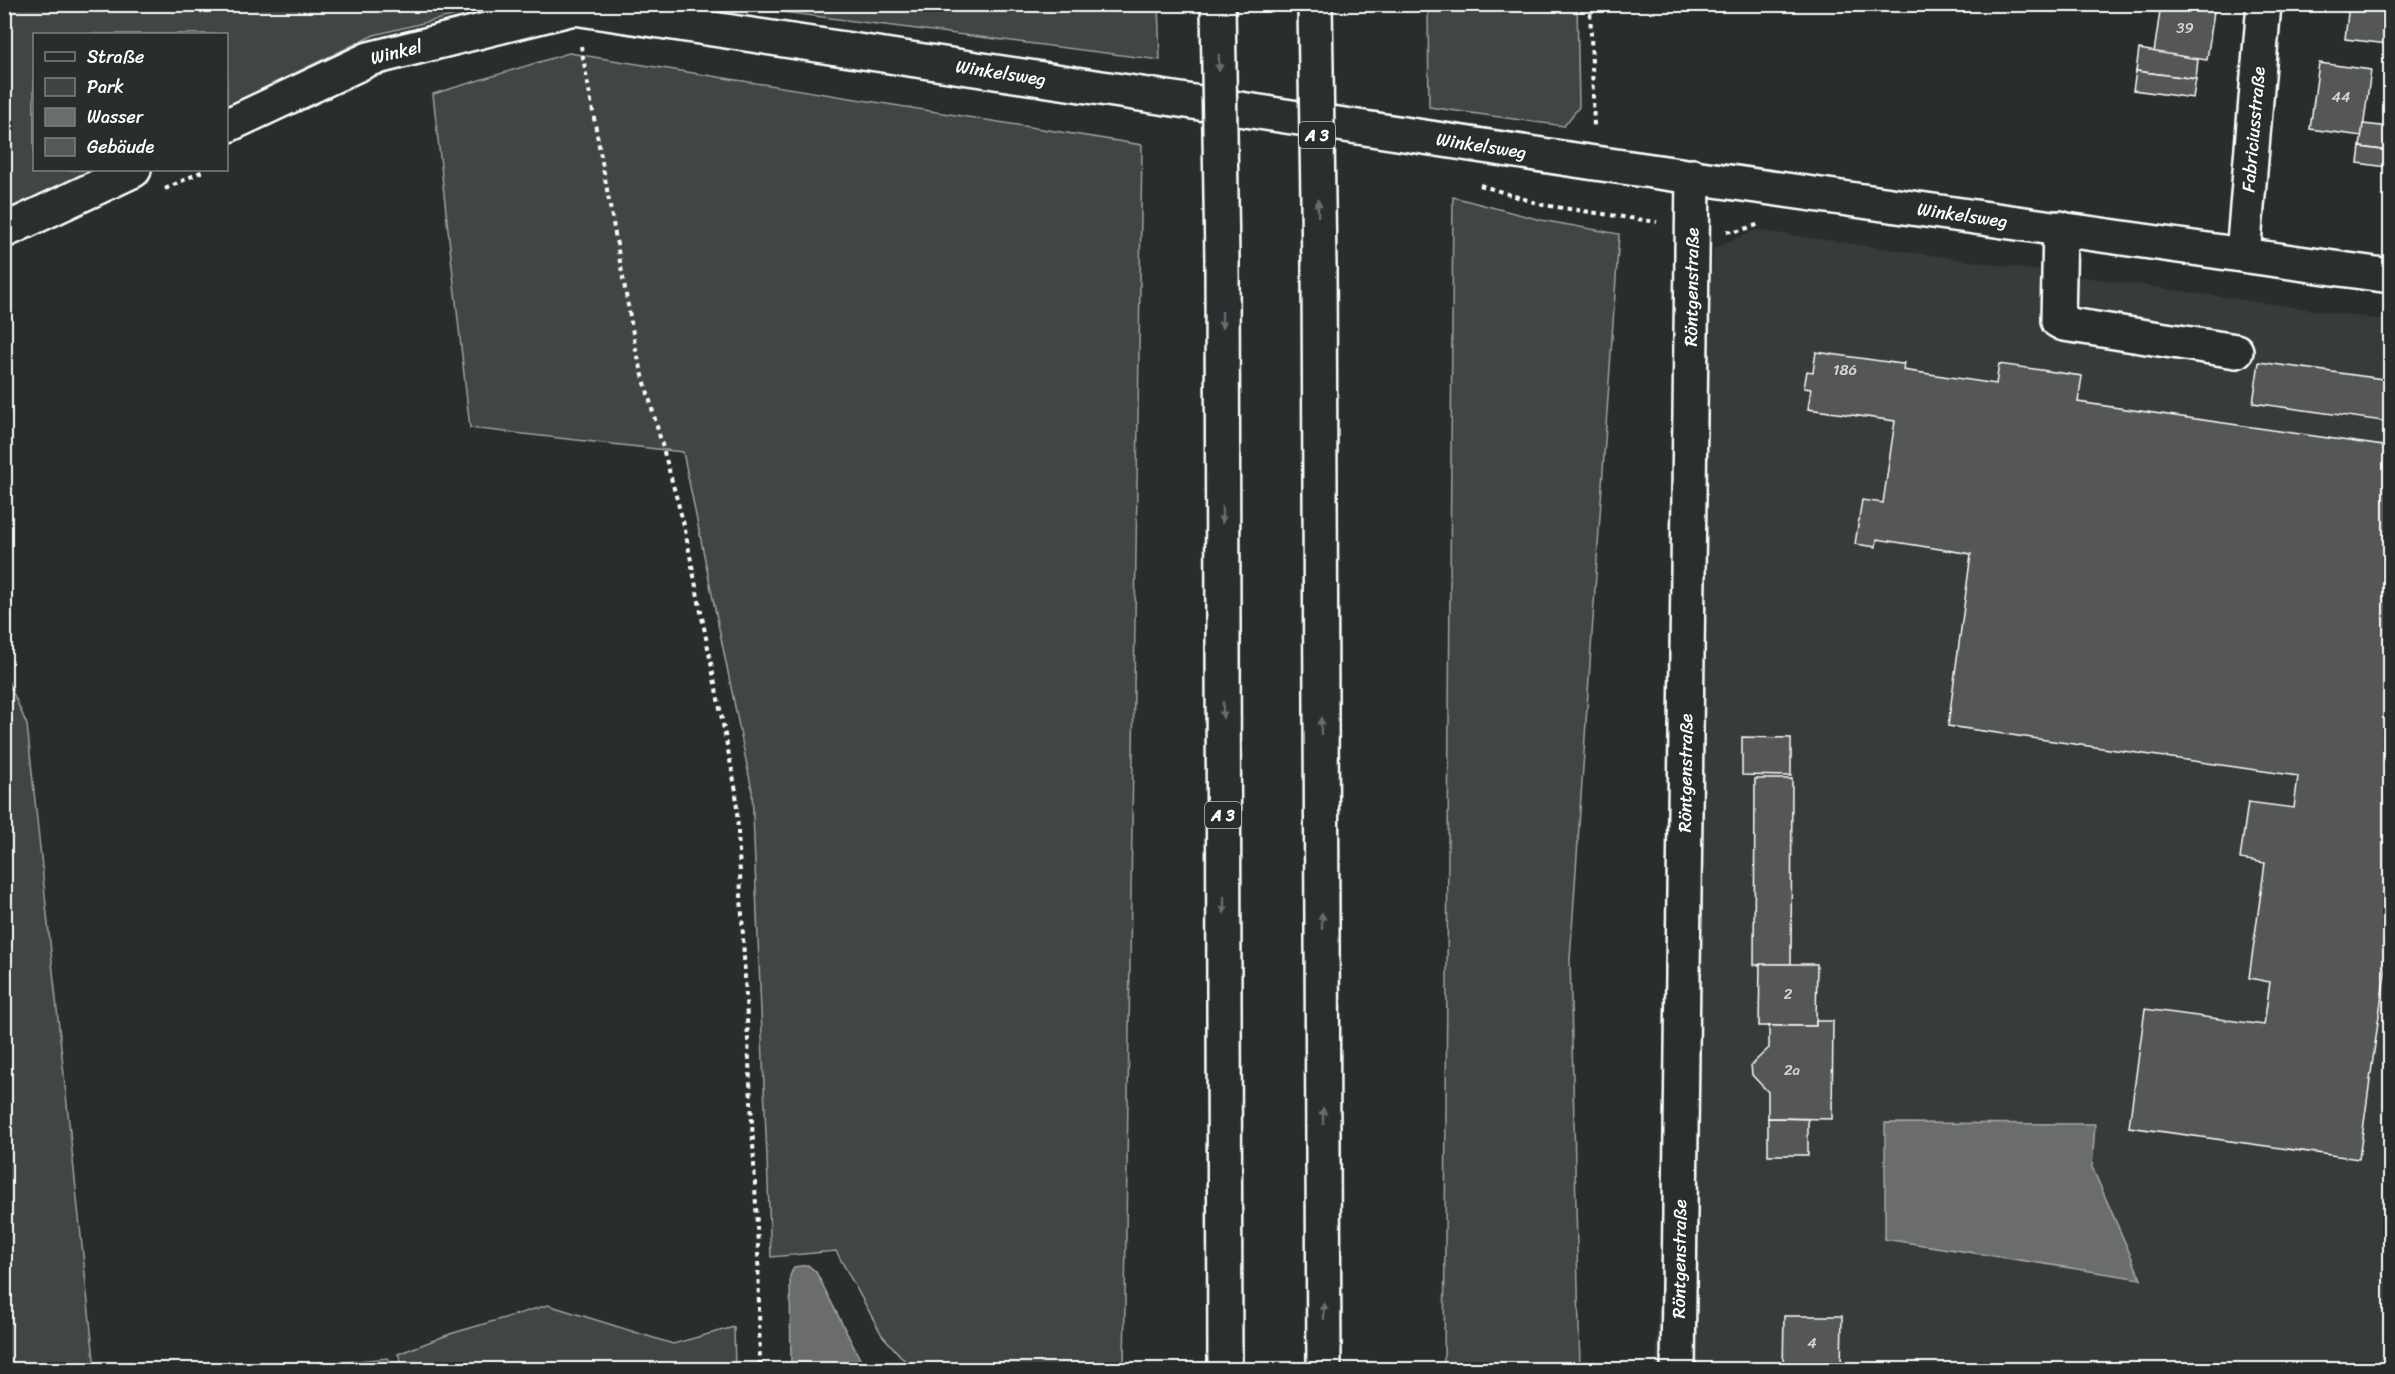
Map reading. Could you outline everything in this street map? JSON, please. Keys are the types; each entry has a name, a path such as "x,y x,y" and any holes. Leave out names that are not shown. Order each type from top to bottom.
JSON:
{"main road":[{"name":"A 3","path":"1218,4 1225,1370"},
{"name":"A 3","path":"1315,4 1319,266 1324,1370"},
{"name":"Fabriciusstraße","path":"2243,255 2264,4"},
{"name":"Winkelsweg","path":"573,6 1594,163 2391,276"},
{"name":"Winkel","path":"228,125 369,59 573,6"},
{"path":"4,231 132,171"},
{"name":"Röntgenstraße","path":"1678,1370 1694,176"},
{"path":"2060,228 2058,321 2064,324 2236,351"}],"path":[{"path":"1590,4 1594,163"},
{"path":"573,6 636,350 684,525 736,790 758,1247 760,1370"}],"shaded area":[{"path":"1756,230 2390,321 2390,1369 1655,1370 1713,249"}],"green space":[{"path":"5,4 497,4 374,35 228,106 228,33 33,33 33,171 91,171 5,212"},
{"path":"728,5 1158,5 1160,60"},
{"path":"1428,5 1577,5 1579,107 1564,126 1429,107"},
{"path":"569,53 1142,145 1124,1369 912,1369 882,1335 836,1251 771,1257 752,790 683,452 470,428 433,94"},
{"path":"1453,197 1541,220 1619,234 1570,959 1580,1369 1444,1369"},
{"path":"4,672 27,725 95,1369 5,1369"},
{"path":"548,1305 673,1344 734,1327 735,1369 405,1370 398,1354 450,1334"},
{"path":"388,1358 396,1369 275,1369"}],"water":[{"path":"1885,1123 2095,1124 2092,1167 2141,1279 1885,1239"},
{"path":"808,1265 816,1272 865,1369 791,1369 790,1276 794,1267"}],"building":[{"path":"2161,4 2215,4 2207,60 2154,53"},
{"path":"2349,4 2390,4 2388,44 2345,39"},
{"path":"2139,49 2198,59 2196,79 2136,71"},
{"path":"2319,63 2371,70 2362,136 2310,129"},
{"path":"2136,71 2196,79 2193,98 2133,90"},
{"path":"2363,124 2390,127 2390,151 2360,147"},
{"path":"2360,147 2388,151 2386,167 2358,163"},
{"path":"1816,352 1904,363 1903,370 1996,384 1999,364 2082,376 2078,402 2390,447 2390,937 2359,1159 2129,1127 2145,1009 2264,1025 2270,982 2249,978 2265,863 2240,859 2248,802 2294,808 2298,776 1948,726 1971,554 1877,539 1876,547 1855,544 1862,500 1883,503 1895,421 1808,409 1811,389 1804,388 1807,371 1813,372"},
{"path":"2259,362 2390,380 2390,422 2253,403"},
{"path":"1742,737 1791,738 1791,776 1742,775"},
{"path":"1755,779 1792,779 1791,964 1754,965"},
{"path":"1760,964 1817,964 1816,1026 1759,1026"},
{"path":"1816,1021 1833,1021 1832,1119 1768,1118 1768,1092 1752,1075 1751,1065 1769,1048 1769,1026 1816,1026"},
{"path":"1768,1118 1808,1119 1808,1155 1768,1155"},
{"path":"1784,1316 1842,1316 1841,1370 1783,1370"}]}
